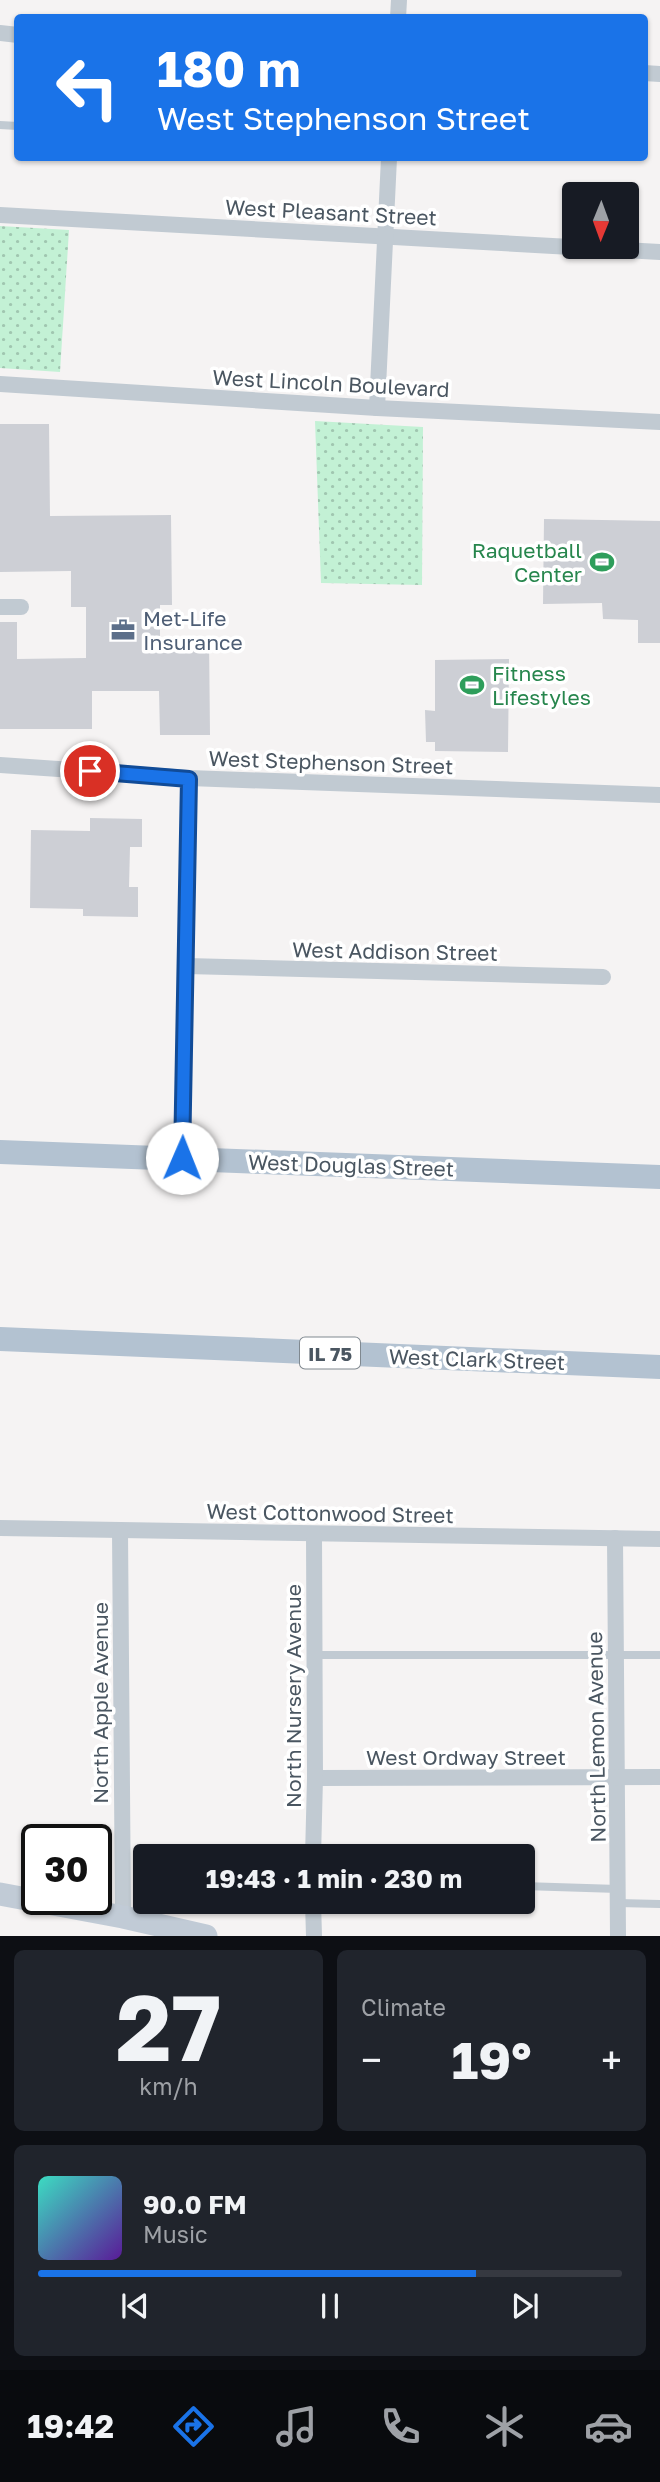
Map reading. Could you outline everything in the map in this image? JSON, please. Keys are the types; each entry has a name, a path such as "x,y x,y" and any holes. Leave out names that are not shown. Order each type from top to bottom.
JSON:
{"main road":[{"name":"West Douglas Street","path":"0,1152 660,1177"},
{"name":"West Clark Street","path":"0,1339 660,1367"},
{"path":"0,1894 123,1917 171,1932 206,1936"}],"street":[{"path":"377,408 389,161"},
{"name":"West Pleasant Street","path":"0,215 660,252"},
{"name":"West Lincoln Boulevard","path":"0,384 377,408 660,422"},
{"path":"0,607 21,607"},
{"name":"West Stephenson Street","path":"0,765 189,779 660,795"},
{"path":"182,1158 189,779"},
{"name":"West Addison Street","path":"186,967 603,977"},
{"name":"West Cottonwood Street","path":"0,1528 660,1539"},
{"name":"North Apple Avenue","path":"120,1531 123,1917"},
{"name":"North Nursery Avenue","path":"313,1844 314,1535"},
{"name":"North Lemon Avenue","path":"615,1538 618,1936"},
{"name":"West Ordway Street","path":"315,1778 660,1777"},
{"path":"313,1914 314,1936"}],"lane":[{"path":"315,1655 660,1655"},
{"path":"535,1887 618,1896 660,1904"}],"green space":[{"path":"0,226 69,230 60,372 0,368"},
{"path":"315,421 423,427 422,585 321,583"}],"building":[{"name":"Met-Life Insurance","path":"0,424 49,424 50,516 171,515 172,605 160,605 160,638 209,638 210,735 160,735 159,691 92,691 92,729 0,729 0,622 17,622 17,659 86,658 86,607 71,607 71,571 0,572"},
{"name":"Raquetball Center","path":"544,519 660,521 660,643 638,643 638,620 603,619 602,603 543,604"},
{"name":"Fitness Lifestyles","path":"509,659 508,752 435,751 435,742 426,742 425,710 435,711 435,660"},
{"path":"90,818 142,819 142,847 130,847 129,887 138,887 138,917 83,916 83,909 30,908 31,830 90,831"}],"place":[{"name":"Raquetball Center","path":"602,562"},
{"name":"Met-Life Insurance","path":"123,630"},
{"name":"Fitness Lifestyles","path":"472,685"}],"route":[{"path":"90,771 189,779 182,1158"}]}
